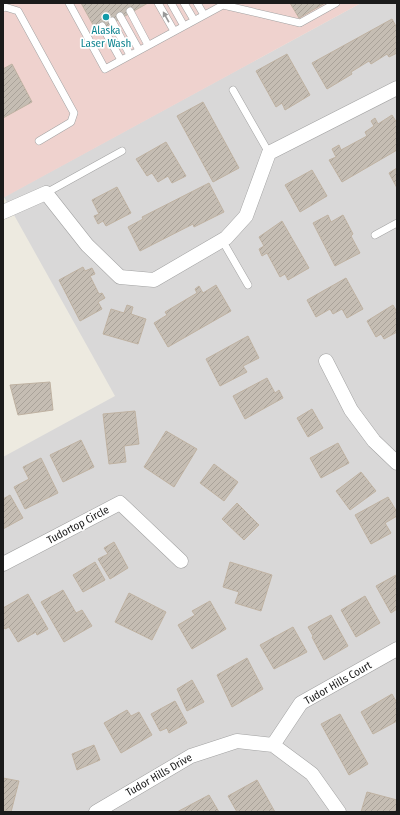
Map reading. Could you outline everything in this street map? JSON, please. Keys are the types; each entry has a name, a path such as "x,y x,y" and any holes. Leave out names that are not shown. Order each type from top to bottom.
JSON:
{"street":[{"path":"3,212 46,194 87,245 120,276 154,280 226,238 246,216 269,153 397,88"},
{"path":"326,361 352,410 374,441 397,463"},
{"name":"Tudortop Circle","path":"3,564 120,502 181,561"},
{"name":"Tudor Hills Court","path":"273,745 301,703 397,649"},
{"name":"Tudor Hills Drive","path":"96,812 191,756 236,741 273,745"},
{"path":"273,745 312,774 339,812"}],"lane":[{"path":"69,3 105,69 222,4 300,23 336,3"},
{"path":"158,3 174,31"},
{"path":"171,3 184,26"},
{"path":"184,3 194,20"},
{"path":"198,3 204,15"},
{"path":"3,8 5,7 18,11 74,113 71,122 39,141"},
{"path":"130,11 148,45"},
{"path":"120,16 139,50"},
{"path":"112,20 130,55"},
{"path":"102,26 121,60"},
{"path":"233,90 269,153"},
{"path":"46,194 122,151"},
{"path":"375,235 397,223"},
{"path":"222,240 248,285"}],"shaded area":[{"path":"3,3 361,3 3,198"},
{"path":"361,3 397,3 397,812 3,812 3,457 115,396 4,197"}],"building":[{"name":"Alaska Laser Wash","path":"81,3 148,3 97,32"},
{"path":"290,3 325,3 299,18"},
{"path":"392,19 397,28 397,53 389,57 387,54 371,64 369,61 351,72 352,74 327,89 312,63"},
{"path":"287,54 310,95 285,110 282,103 276,107 256,71"},
{"path":"12,64 32,102 3,118 3,69"},
{"path":"203,102 239,168 213,182 177,116"},
{"path":"392,115 397,123 397,150 342,182 329,160 336,157 332,149 339,145 341,150 367,136 365,132 374,126 371,121 375,118 378,124"},
{"path":"166,142 186,176 172,183 168,176 158,182 152,173 147,176 136,159"},
{"path":"397,168 397,188 389,173"},
{"path":"312,170 327,196 300,212 285,185"},
{"path":"209,183 224,212 194,227 193,224 140,251 128,227 143,219 142,217"},
{"path":"117,187 131,213 106,226 103,221 98,224 94,216 99,214 92,200"},
{"path":"328,215 331,222 343,215 353,234 351,236 360,253 335,266 313,223"},
{"path":"282,221 309,268 288,280 285,274 280,277 267,253 262,256 259,249 264,246 259,237"},
{"path":"83,267 85,271 92,268 95,274 90,276 99,294 102,293 105,298 98,302 102,309 80,321 59,280"},
{"path":"346,278 363,309 347,318 342,309 333,314 330,309 316,317 307,300"},
{"path":"216,285 231,311 168,347 154,323 167,315 165,312 197,293 195,289 199,286 203,293"},
{"path":"127,305 133,307 131,314 146,319 138,344 103,334 111,309 124,313"},
{"path":"393,305 397,312 397,332 384,339 381,334 376,337 367,321"},
{"path":"248,336 259,358 243,366 247,372 220,386 206,359"},
{"path":"267,378 275,393 279,390 283,398 245,419 233,396"},
{"path":"50,382 53,410 18,415 10,385"},
{"path":"312,409 323,428 308,437 297,418"},
{"path":"135,411 139,444 124,446 126,462 109,464 103,414"},
{"path":"166,431 197,449 174,487 144,467"},
{"path":"81,440 94,467 63,482 50,455"},
{"path":"338,443 349,463 321,478 310,458"},
{"path":"41,458 58,493 25,509 14,487 29,479 23,467"},
{"path":"214,464 238,482 224,501 200,483"},
{"path":"361,472 376,491 350,510 336,491"},
{"path":"10,495 23,518 3,529 3,499"},
{"path":"388,497 397,512 397,516 385,523 391,533 371,544 355,515"},
{"path":"237,503 259,525 244,540 222,519"},
{"path":"114,542 128,568 110,579 98,559 108,554 104,548"},
{"path":"95,562 105,580 83,592 73,575"},
{"path":"230,562 272,575 261,611 235,603 239,592 223,587"},
{"path":"396,575 397,609 391,613 376,586"},
{"path":"63,590 76,613 82,610 92,626 64,642 41,602"},
{"path":"129,593 166,612 152,640 115,622"},
{"path":"28,594 48,629 37,635 36,632 18,642 9,627 5,629 3,626 3,608"},
{"path":"365,596 380,623 356,637 341,610"},
{"path":"210,601 226,629 192,649 178,625 195,615 192,611"},
{"path":"331,615 348,646 324,660 308,627"},
{"path":"293,627 307,652 274,669 260,645"},
{"path":"247,658 263,689 232,707 217,675"},
{"path":"192,680 204,702 187,711 177,689"},
{"path":"392,694 397,703 397,721 373,734 361,712"},
{"path":"175,701 187,723 169,733 167,728 160,731 151,714"},
{"path":"127,710 131,716 139,712 152,735 121,753 104,723"},
{"path":"340,714 368,764 349,775 321,724"},
{"path":"94,745 100,760 77,770 72,754"},
{"path":"3,778 19,781 11,812 3,810"},
{"path":"257,780 275,812 237,812 228,796"},
{"path":"367,792 397,800 397,812 361,812"},
{"path":"209,795 219,812 177,812"}],"place":[{"name":"Alaska Laser Wash","path":"106,17"}]}
